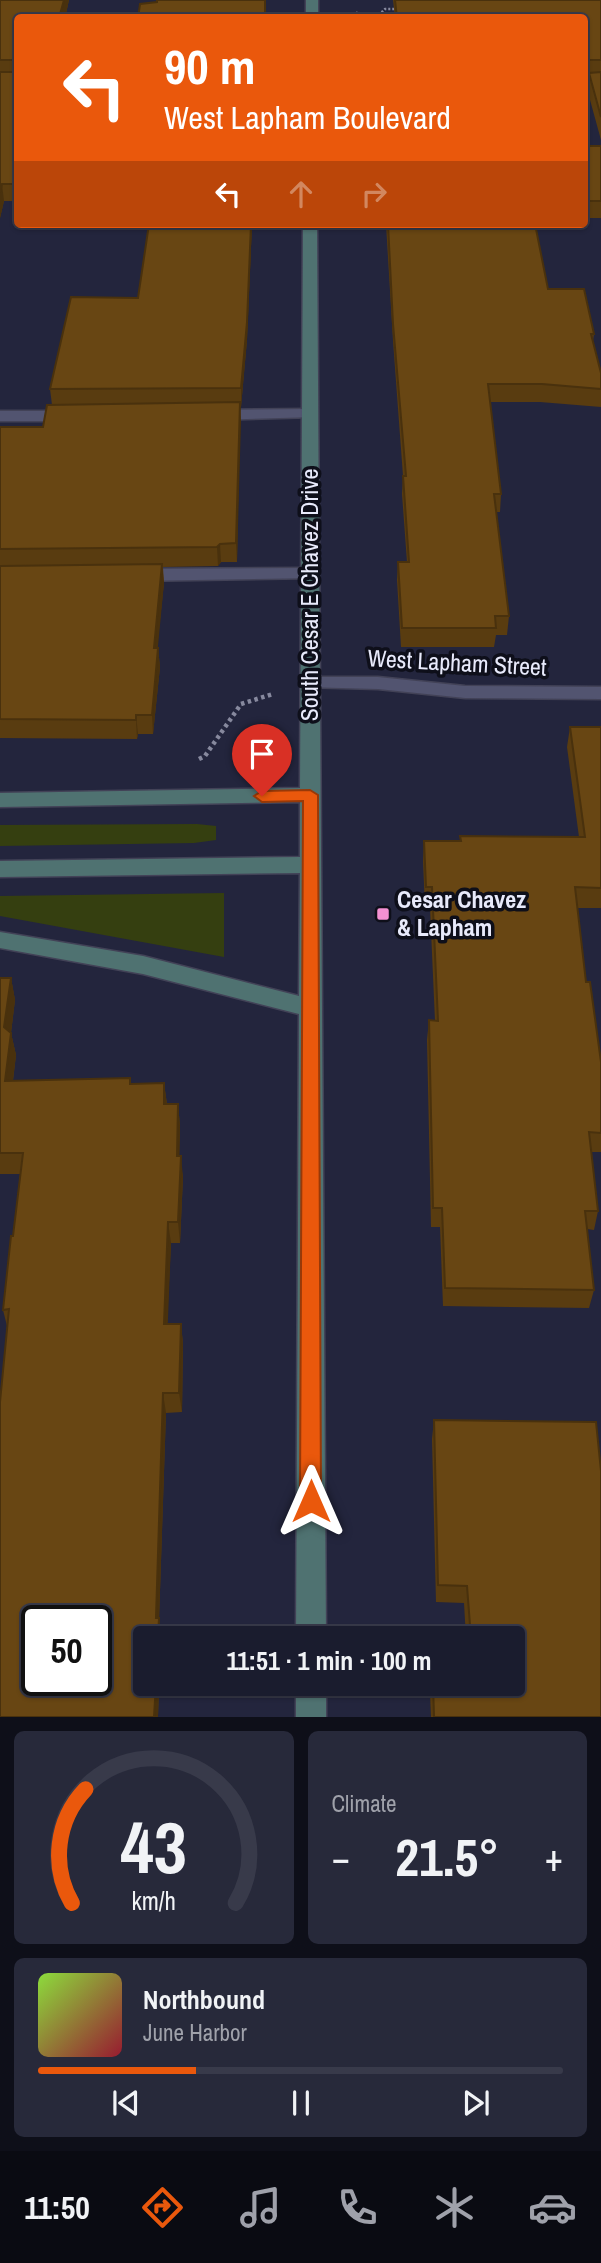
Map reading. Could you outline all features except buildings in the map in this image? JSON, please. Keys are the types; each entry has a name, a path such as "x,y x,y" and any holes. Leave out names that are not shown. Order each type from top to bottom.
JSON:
{"main road":[{"name":"South Cesar E Chavez Drive","path":"310,228 311,1626"},
{"path":"0,800 310,795"},
{"path":"0,869 310,865"},
{"path":"0,940 143,965 310,1008"},
{"path":"311,1696 311,1717"}],"street":[{"path":"191,415 309,414"},
{"path":"0,416 82,416"},
{"path":"125,575 309,574"},
{"name":"West Lapham Street","path":"311,683 378,683 465,692 601,693"}],"path":[{"path":"380,14 385,9 398,9"},
{"path":"141,798 205,756 241,704 311,683"}],"green space":[{"path":"0,825 216,826 216,840 194,843 0,846"},
{"path":"224,893 224,957 0,916 0,896"}],"place":[{"name":"Cesar Chavez & Lapham","path":"383,914"}],"route":[{"path":"262,796 310,795 311,1501"}]}
